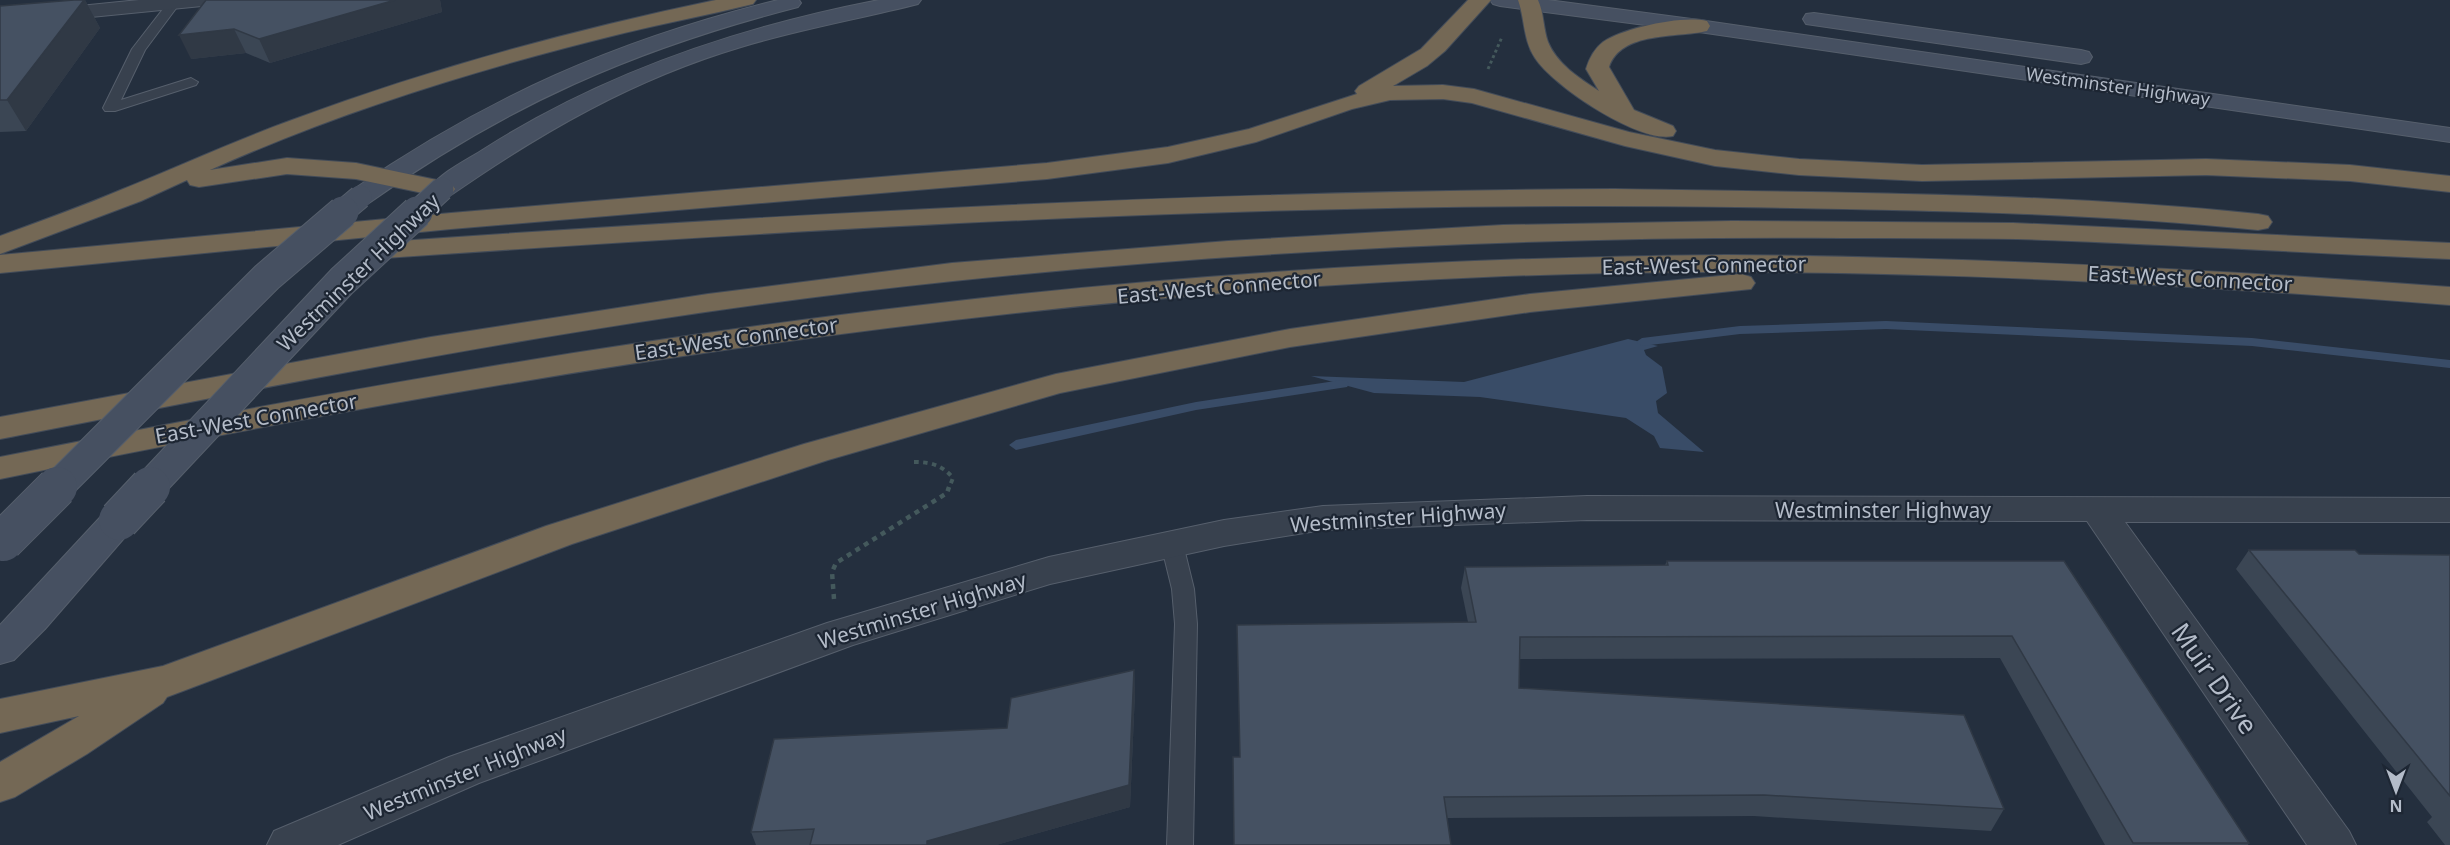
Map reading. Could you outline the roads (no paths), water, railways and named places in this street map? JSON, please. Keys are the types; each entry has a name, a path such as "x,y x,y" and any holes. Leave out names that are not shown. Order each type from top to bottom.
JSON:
{"highway":[{"path":"0,246 133,194 239,148 340,111 479,65 593,34 746,0"},
{"path":"1344,104 1405,70 1445,39 1466,12 1481,0"},
{"path":"1529,2 1538,41 1551,62 1581,90 1625,116 1716,149 1798,167"},
{"path":"1625,116 1597,69 1603,54 1621,42 1657,29 1699,26"},
{"path":"0,264 427,223 1047,171 1168,155 1256,135 1344,104 1390,93 1443,92 1474,96 1625,139 1715,158 1798,167 1922,173 2206,167 2350,173 2450,184"},
{"path":"133,194 221,175 287,166 356,171 442,189"},
{"path":"0,281 222,261 626,233 957,215 1450,197 1701,197 2056,207 2187,214 2450,245"},
{"name":"East-West Connector","path":"0,428 431,346 708,303 952,272 1228,249 1503,233 1732,229 2013,231 2450,251"},
{"name":"East-West Connector","path":"0,468 126,441 520,370 730,336 939,311 1222,285 1485,268 1780,263 1925,265 2238,279 2450,296"},
{"path":"0,716 166,681 560,535 816,452 1056,384 1290,338 1518,305 1925,265"},
{"path":"0,784 72,742 166,681"}],"main road":[{"name":"Westminster Highway","path":"1,543 267,277 360,197 387,178 520,98 595,65 671,36 753,12 805,0"},
{"name":"Westminster Highway","path":"0,649 31,619 119,520 342,281 442,189 502,148 562,112 651,71 772,30 911,0"},
{"name":"Westminster Highway","path":"1500,0 1699,26 2450,135"},
{"name":"Westminster Highway","path":"1790,16 1966,39 2104,61"},
{"path":"2277,88 2450,115"}],"street":[{"path":"0,20 201,0"},
{"name":"Westminster Highway","path":"290,845 464,770 859,627 1049,571 1224,533 1323,518 1587,508 2098,511 2450,510"},
{"name":"Muir Drive","path":"2098,511 2333,845"}],"lane":[{"path":"174,3 139,49 110,108 191,82"},
{"path":"1172,544 1183,589 1186,624 1180,845"}],"water":[{"path":"1628,339 1658,346 1644,350 1646,355 1662,367 1667,393 1656,401 1658,413 1704,452 1660,448 1654,436 1626,418 1480,397 1374,393 1311,376 1464,382"}],"waterway":[{"path":"1642,342 1740,330 1886,325 2252,342 2450,364"},
{"path":"1016,445 1196,406 1342,384"}]}
